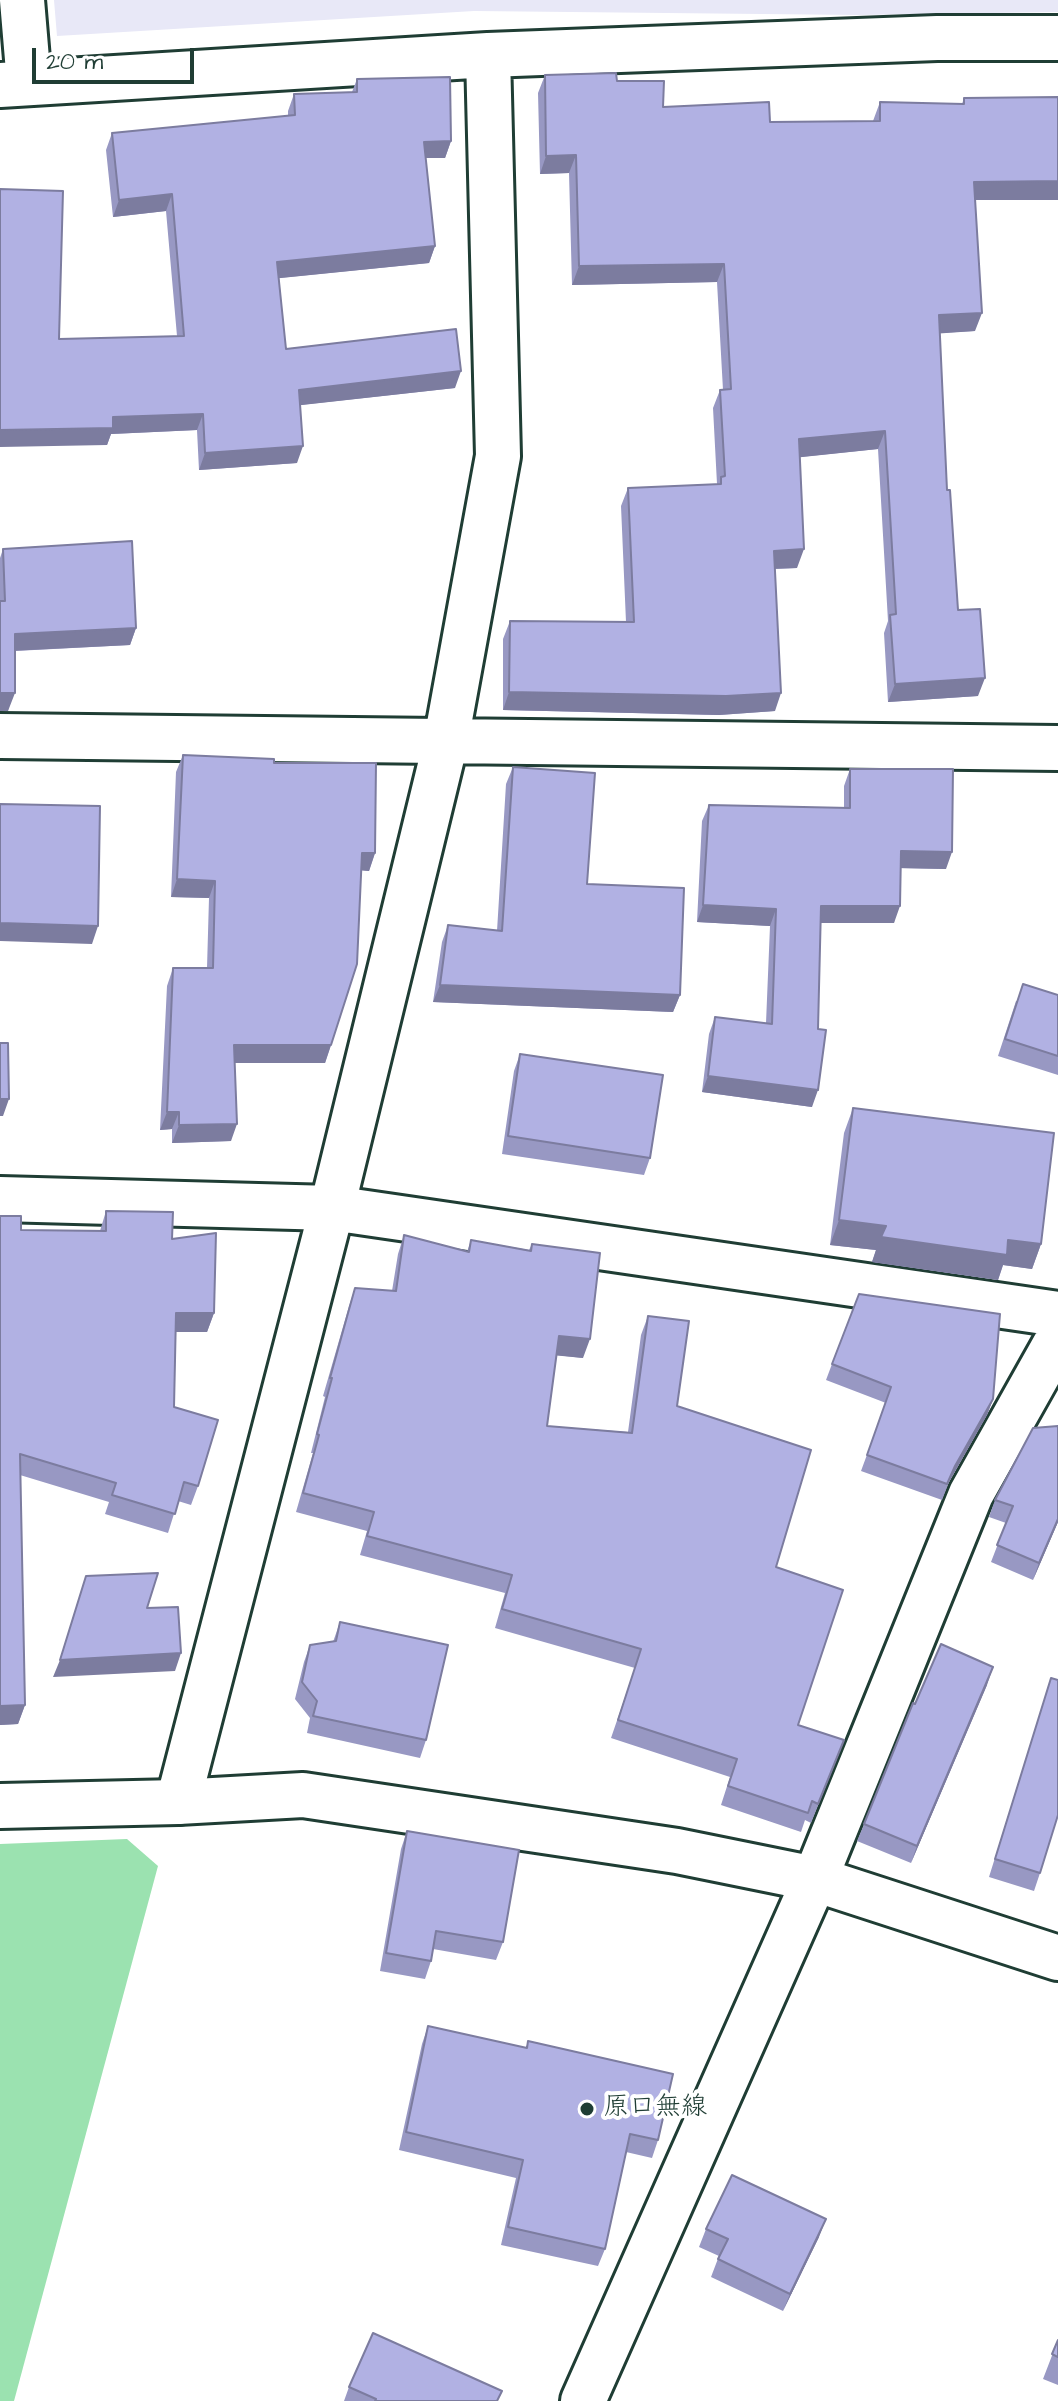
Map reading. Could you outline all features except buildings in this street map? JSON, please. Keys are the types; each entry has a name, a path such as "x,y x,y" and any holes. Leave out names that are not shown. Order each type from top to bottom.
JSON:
{"street":[{"path":"22,0 14,84 488,55 937,38 1058,38"},
{"path":"178,1802 332,1208 446,741 498,456 488,55"},
{"path":"0,736 1058,748"},
{"path":"0,1199 332,1208 1058,1314"},
{"path":"583,2401 815,1879 971,1494 1058,1339"},
{"path":"0,1806 178,1802 303,1795 677,1851 815,1879 1058,1958"}],"shaded area":[{"path":"54,0 1058,0 1058,12 858,15 474,11 57,36"}],"green space":[{"path":"127,1839 158,1866 14,2401 0,2401 0,1844"}],"place":[{"name":"原口無線","path":"587,2109"}]}
